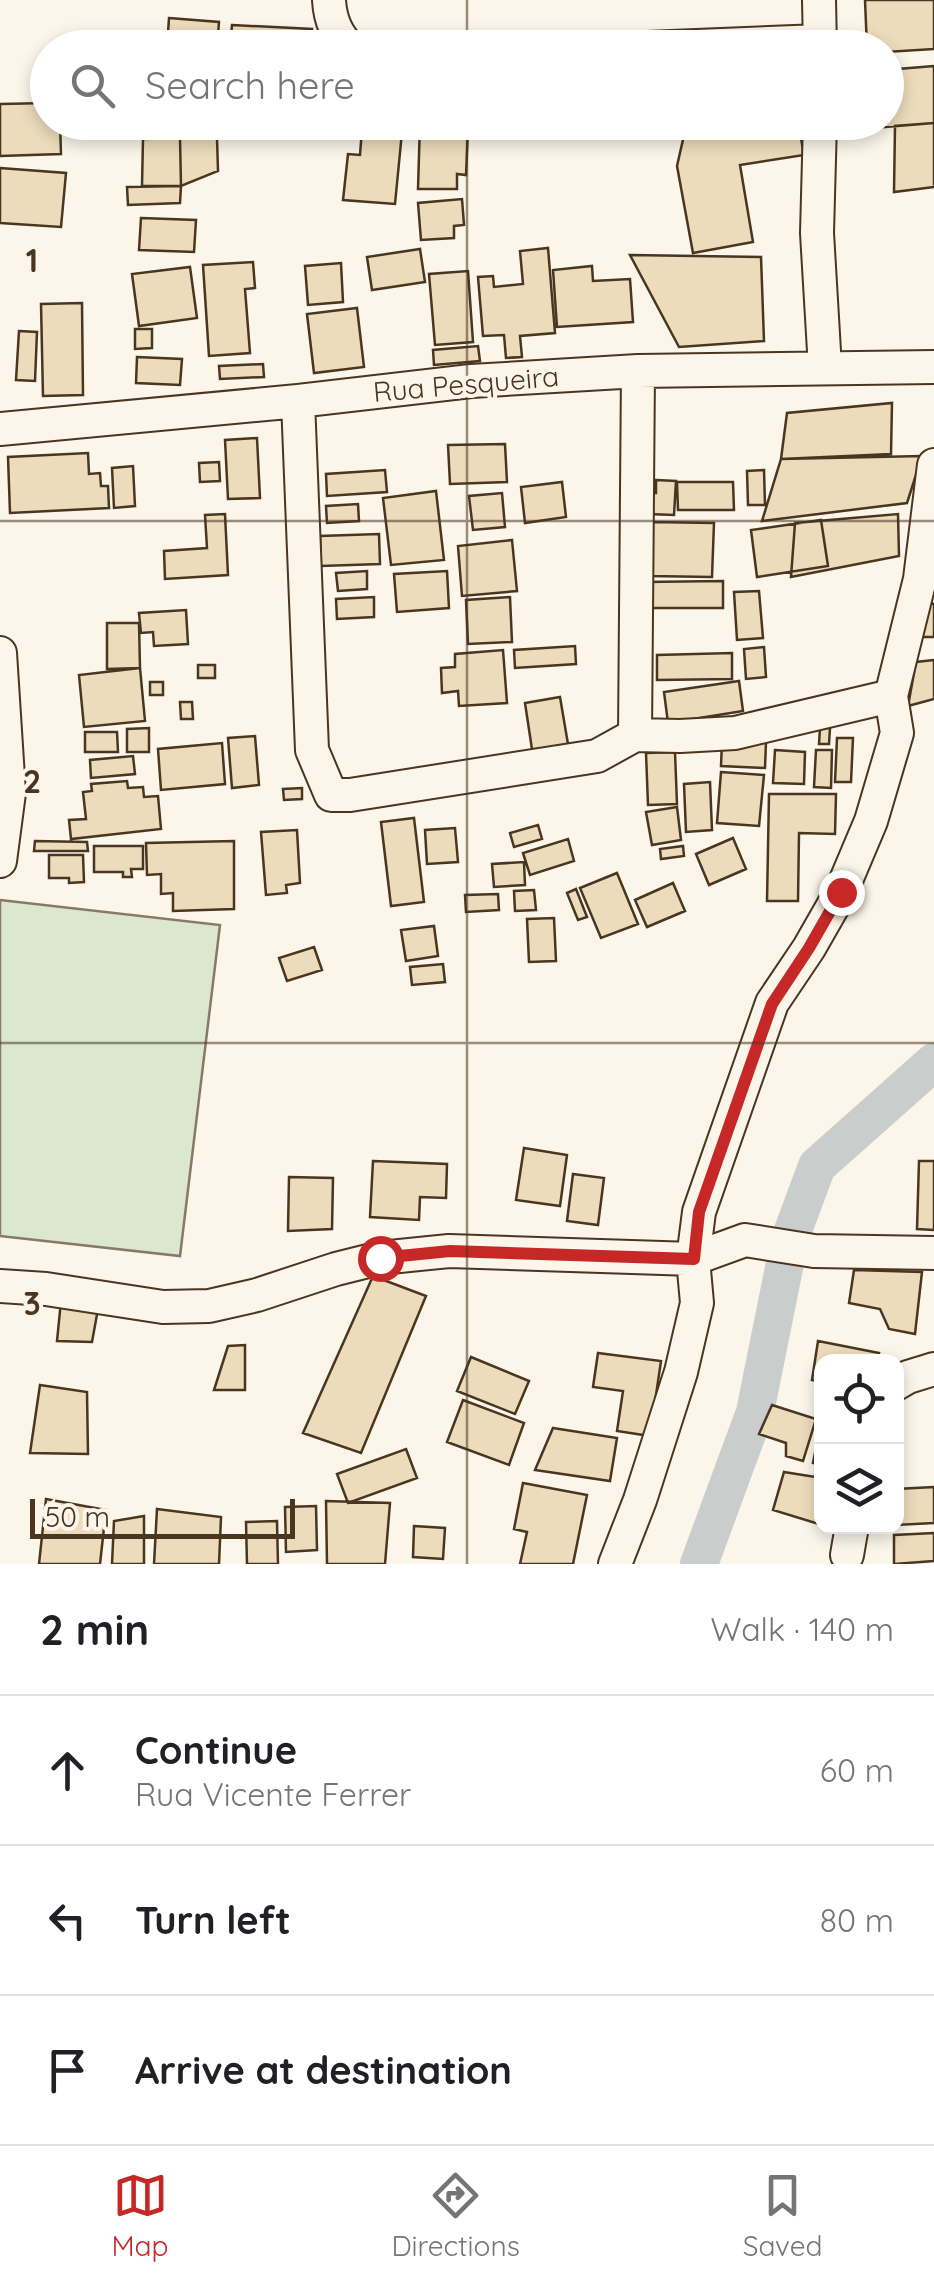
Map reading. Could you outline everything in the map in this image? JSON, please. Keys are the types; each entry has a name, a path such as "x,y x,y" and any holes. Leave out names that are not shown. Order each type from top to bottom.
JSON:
{"street":[{"path":"330,0 336,30"},
{"path":"819,0 820,30"},
{"path":"820,140 817,234 825,368"},
{"name":"Rua Pesqueira","path":"0,429 471,381 638,371 934,367"},
{"path":"635,735 638,371"},
{"path":"298,401 312,750 331,794 350,795 597,756 635,735 735,733 891,696"},
{"path":"615,1564 640,1500 680,1372 697,1302 694,1259 699,1212 772,1004 841,892 871,821 898,733 891,696 920,579 934,465"},
{"path":"0,653 9,793 0,861"},
{"path":"0,1286 46,1288 163,1307 208,1306 380,1258 450,1251 694,1259 745,1240 814,1251 934,1253"},
{"path":"904,1379 934,1370"}],"green space":[{"path":"0,900 220,925 180,1256 0,1236"}],"building":[{"path":"865,0 934,0 934,49 904,51 904,30 866,30"},
{"path":"169,18 219,22 218,30 168,30"},
{"path":"232,25 312,29 312,30 232,30"},
{"path":"934,66 934,123 904,126 904,68"},
{"path":"30,103 30,140 61,140 61,154 0,156 0,104"},
{"path":"934,123 934,187 894,192 895,140 904,140 904,125"},
{"path":"143,140 180,140 181,186 142,186"},
{"path":"180,140 217,140 218,171 181,186"},
{"path":"361,140 401,140 395,204 343,200 348,154 360,155"},
{"path":"419,140 468,140 466,175 457,174 457,189 418,189"},
{"path":"683,140 801,140 804,155 740,165 753,242 693,253 677,166"},
{"path":"0,168 66,173 61,227 0,223"},
{"path":"181,186 180,203 128,205 127,187"},
{"path":"462,199 464,225 454,226 454,238 421,240 418,203"},
{"path":"141,218 196,220 194,252 139,250"},
{"path":"548,248 555,333 520,336 522,357 506,358 504,335 483,336 478,277 493,276 494,287 523,284 520,251"},
{"path":"420,249 425,282 372,290 367,257"},
{"path":"630,255 761,257 764,341 679,347"},
{"path":"253,262 255,288 245,289 250,353 209,356 203,265"},
{"path":"341,263 343,302 308,305 305,266"},
{"path":"592,266 593,281 630,279 633,322 557,327 553,270"},
{"path":"190,267 197,318 139,326 132,274"},
{"path":"468,271 473,342 435,345 429,274"},
{"path":"82,303 83,395 43,396 41,304"},
{"path":"357,308 364,367 314,373 307,314"},
{"path":"135,329 152,329 152,348 135,349"},
{"path":"19,331 37,332 35,381 16,380"},
{"path":"478,346 480,361 434,365 433,350"},
{"path":"137,357 182,359 180,385 136,383"},
{"path":"263,364 264,377 220,379 219,366"},
{"path":"892,403 891,454 781,459 787,413"},
{"path":"257,438 260,498 228,499 225,440"},
{"path":"505,444 507,482 450,484 448,445"},
{"path":"88,453 89,474 100,473 101,486 108,486 109,508 10,513 8,457"},
{"path":"922,456 907,503 762,521 781,459"},
{"path":"219,462 220,481 200,482 199,463"},
{"path":"133,466 135,506 114,508 112,468"},
{"path":"385,470 387,492 327,496 326,474"},
{"path":"764,470 765,505 748,505 747,471"},
{"path":"656,480 676,481 674,515 648,514 649,493 656,493"},
{"path":"562,482 566,517 525,523 521,487"},
{"path":"677,482 733,482 734,510 678,510"},
{"path":"436,491 444,560 391,565 383,498"},
{"path":"502,493 505,527 473,530 469,496"},
{"path":"358,504 359,521 327,523 326,506"},
{"path":"225,514 228,575 165,579 164,551 207,548 205,515"},
{"path":"898,514 899,556 791,577 795,523"},
{"path":"821,520 828,566 757,577 751,530"},
{"path":"649,522 714,523 712,577 649,576"},
{"path":"379,534 380,564 321,566 320,536"},
{"path":"512,540 517,591 462,596 458,546"},
{"path":"367,571 367,589 338,591 336,573"},
{"path":"447,571 449,608 397,612 394,574"},
{"path":"723,581 723,608 643,608 643,582"},
{"path":"759,591 763,638 737,640 734,592"},
{"path":"374,597 374,617 337,619 336,599"},
{"path":"510,597 512,642 468,644 466,600"},
{"path":"931,603 934,637 916,637"},
{"path":"186,610 188,644 154,646 153,632 141,633 139,613"},
{"path":"107,623 139,623 140,668 107,669"},
{"path":"575,646 576,664 515,668 514,650"},
{"path":"764,647 766,677 746,679 744,649"},
{"path":"503,650 507,703 459,706 458,691 442,693 441,668 455,667 455,654"},
{"path":"732,653 732,679 657,680 657,655"},
{"path":"934,660 934,699 908,706 916,662"},
{"path":"198,665 215,665 215,678 198,678"},
{"path":"140,668 145,721 84,727 79,675"},
{"path":"739,681 743,711 668,723 664,692"},
{"path":"150,682 163,682 163,695 150,695"},
{"path":"560,697 569,750 533,756 525,703"},
{"path":"180,702 192,702 193,719 181,719"},
{"path":"149,728 149,752 127,752 127,729"},
{"path":"820,728 830,728 829,744 819,744"},
{"path":"85,732 117,732 118,752 85,752"},
{"path":"255,736 259,785 232,788 228,738"},
{"path":"837,738 853,738 851,782 835,782"},
{"path":"722,741 766,742 765,768 721,766"},
{"path":"222,743 225,784 161,790 158,749"},
{"path":"775,750 805,752 804,784 773,783"},
{"path":"816,750 832,750 831,788 814,787"},
{"path":"675,752 677,804 648,805 646,753"},
{"path":"133,756 135,774 91,778 90,760"},
{"path":"721,772 764,775 759,826 717,823"},
{"path":"127,781 128,788 143,787 144,797 158,796 161,829 71,839 69,820 86,819 83,792 92,791 91,784"},
{"path":"710,782 712,830 686,832 684,784"},
{"path":"302,788 302,799 284,800 283,789"},
{"path":"769,794 836,794 835,834 799,833 798,901 767,901"},
{"path":"677,807 681,840 652,845 646,812"},
{"path":"414,818 424,902 391,906 381,822"},
{"path":"538,825 542,839 514,847 510,833"},
{"path":"455,828 458,862 427,864 425,830"},
{"path":"297,830 300,883 286,885 287,893 266,895 261,832"},
{"path":"733,838 746,869 709,885 696,854"},
{"path":"568,839 574,861 530,875 523,853"},
{"path":"35,841 87,842 88,851 34,851"},
{"path":"234,841 234,909 173,911 173,893 161,894 161,874 147,875 146,843"},
{"path":"94,846 143,846 143,869 131,869 132,877 123,877 123,872 94,872"},
{"path":"683,846 684,856 661,859 660,849"},
{"path":"49,855 83,855 84,882 49,878"},
{"path":"524,862 525,885 494,887 492,864"},
{"path":"617,873 638,924 601,938 580,888"},
{"path":"673,883 685,911 647,927 635,900"},
{"path":"576,889 587,917 578,920 567,893"},
{"path":"534,890 536,910 515,911 514,891"},
{"path":"498,894 499,910 466,912 465,895"},
{"path":"554,918 556,961 529,962 527,919"},
{"path":"434,926 438,956 406,961 401,930"},
{"path":"314,947 322,970 287,981 279,958"},
{"path":"443,964 445,982 412,985 410,967"},
{"path":"524,1148 567,1155 560,1206 516,1200"},
{"path":"373,1161 447,1164 446,1198 420,1197 419,1220 370,1217"},
{"path":"919,1161 934,1161 934,1230 917,1229"},
{"path":"573,1174 604,1178 598,1225 567,1221"},
{"path":"289,1177 333,1178 332,1229 288,1231"},
{"path":"854,1270 922,1272 915,1334 889,1329 880,1309 849,1303"},
{"path":"373,1276 426,1296 361,1453 303,1433"},
{"path":"61,1301 98,1309 92,1342 57,1341"},
{"path":"818,1341 879,1353 879,1354 816,1354"},
{"path":"245,1345 245,1390 214,1390 228,1346"},
{"path":"598,1353 661,1361 650,1436 617,1431 623,1391 593,1387"},
{"path":"471,1357 529,1381 515,1414 457,1391"},
{"path":"40,1385 87,1392 88,1454 30,1453"},
{"path":"463,1400 524,1423 509,1465 447,1442"},
{"path":"772,1405 814,1418 803,1461 786,1456 786,1443 759,1434"},
{"path":"553,1428 617,1438 610,1481 535,1470"},
{"path":"406,1449 417,1478 348,1503 337,1474"},
{"path":"784,1472 814,1477 814,1523 773,1510"},
{"path":"523,1483 587,1495 573,1564 520,1564 527,1532 514,1529"},
{"path":"934,1487 934,1523 904,1525 904,1489"},
{"path":"46,1499 106,1510 100,1564 39,1564"},
{"path":"326,1501 390,1503 385,1564 327,1564"},
{"path":"316,1506 317,1550 286,1552 285,1507"},
{"path":"157,1509 221,1517 219,1564 154,1564"},
{"path":"144,1516 144,1564 112,1564 114,1521"},
{"path":"277,1521 278,1564 247,1564 246,1522"},
{"path":"414,1526 445,1528 443,1559 413,1557"},
{"path":"934,1533 934,1561 894,1564 894,1535"}],"waterway":[{"path":"791,1236 817,1166 934,1062"},
{"path":"699,1564 755,1412 785,1263"}],"route":[{"path":"380,1258 450,1251 694,1259 699,1212 772,1004 841,892"}]}
